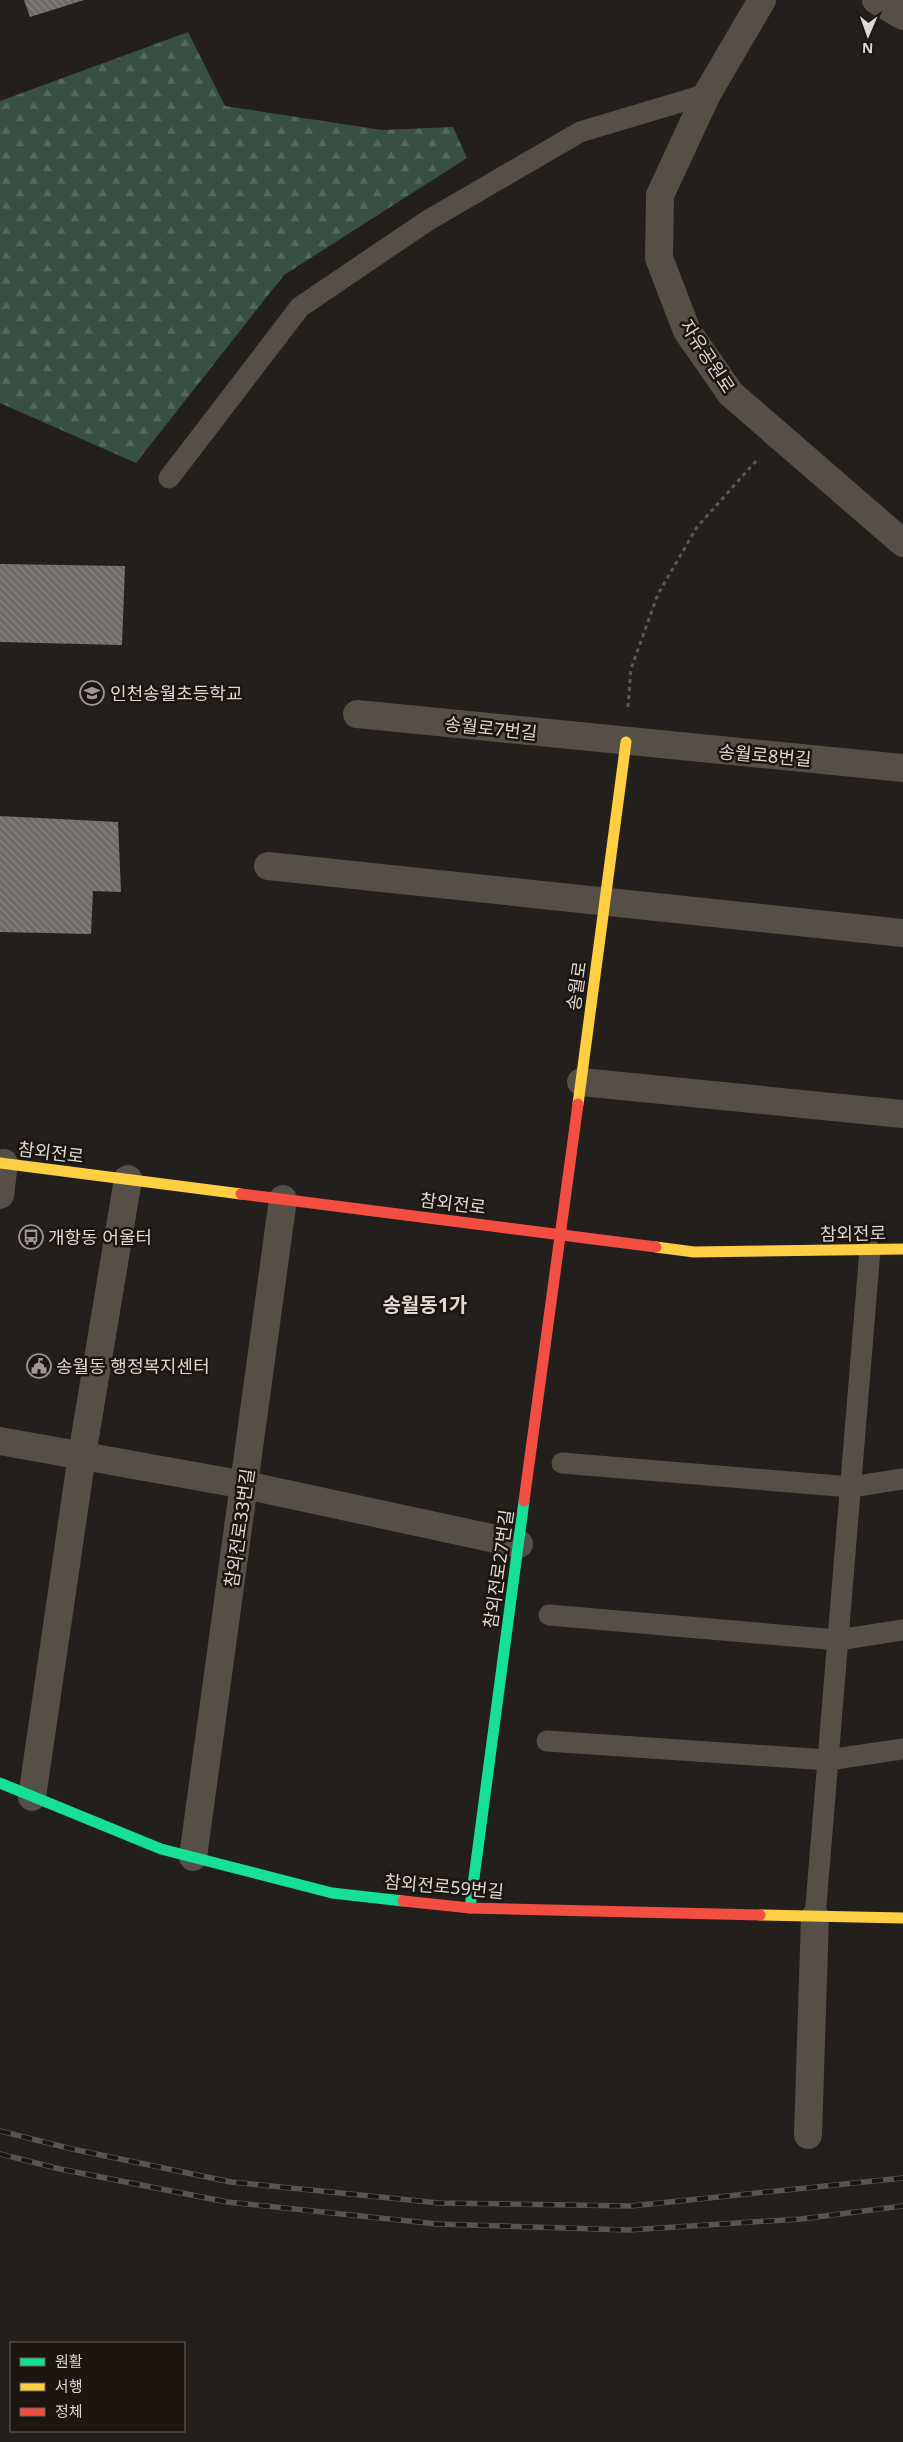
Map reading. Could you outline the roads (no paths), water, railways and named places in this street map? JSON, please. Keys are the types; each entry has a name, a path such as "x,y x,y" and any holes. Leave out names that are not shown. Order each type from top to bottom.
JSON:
{"street":[{"name":"자유공원로","path":"762,0 708,94 660,195 659,258 687,331 731,394 903,543"},
{"path":"876,0 903,16"},
{"name":"송월로7번길","path":"356,714 626,742"},
{"name":"송월로8번길","path":"626,742 903,768"},
{"name":"송월로","path":"560,1235 626,742"},
{"path":"268,866 605,900 903,933"},
{"path":"581,1082 903,1114"},
{"path":"0,1195 2,1163"},
{"name":"참외전로","path":"2,1163 694,1252 903,1250"},
{"path":"32,1796 82,1454 128,1179"},
{"name":"참외전로33번길","path":"193,1858 283,1199"},
{"name":"참외전로27번길","path":"470,1908 560,1235"},
{"path":"0,1441 82,1454 245,1485 519,1544"},
{"name":"참외전로59번길","path":"0,1784 161,1849 332,1893 470,1908 903,1918"},
{"path":"808,2135 815,1917"}],"lane":[{"path":"169,478 300,307 427,221 580,132 708,94"},
{"path":"815,1917 870,1250"},
{"path":"562,1463 851,1486 903,1479"},
{"path":"549,1615 838,1640 903,1630"},
{"path":"546,1741 828,1760 903,1749"}],"railway":[{"path":"0,2131 72,2149 231,2182 439,2203 631,2206 903,2178"},
{"path":"0,2154 60,2169 227,2202 437,2224 629,2230 801,2219 903,2206"}],"place":[{"name":"인천송월초등학교","path":"92,693"},
{"name":"개항동 어울터","path":"31,1237"},
{"name":"송월동 행정복지센터","path":"39,1366"}],"district":[{"name":"송월동1가","path":"425,1304"}]}
